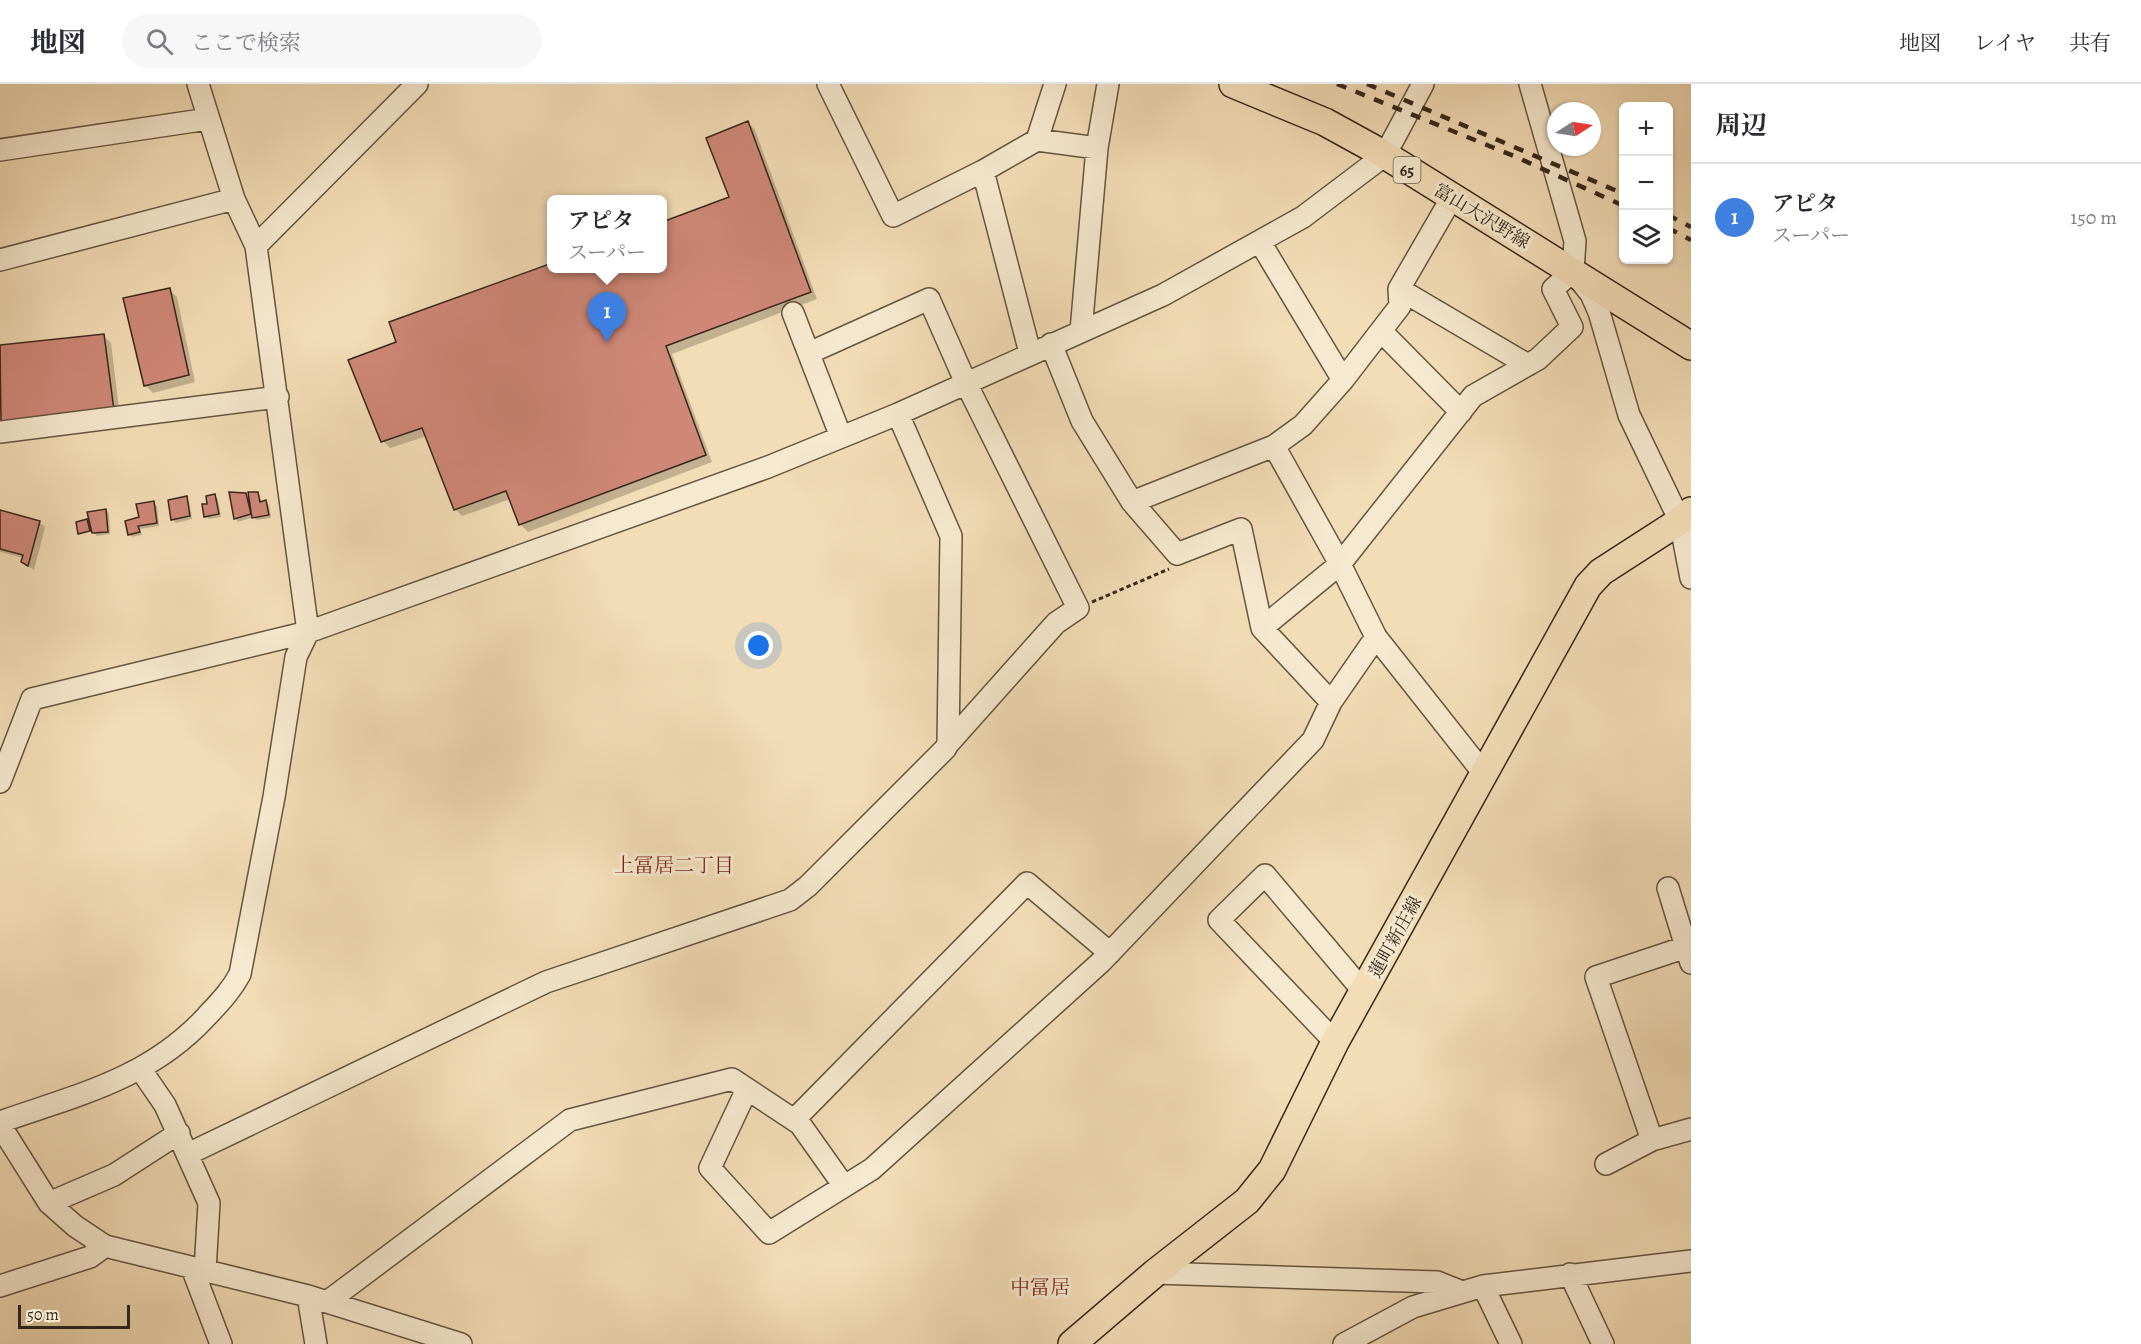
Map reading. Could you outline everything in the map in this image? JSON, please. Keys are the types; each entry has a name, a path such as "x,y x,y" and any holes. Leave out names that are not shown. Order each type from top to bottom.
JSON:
{"main road":[{"name":"富山大沢野線","path":"1233,84 1325,122 1385,155 1451,199 1573,271 1691,346"},
{"name":"蓮町新庄線","path":"1072,1344 1155,1273 1247,1201 1272,1170 1335,1042 1588,586 1601,572 1686,516"}],"street":[{"path":"198,84 234,200 256,246 308,632 296,657 274,797 240,974 232,990 173,1050 141,1070 0,1124 49,1203 75,1226 105,1246 317,1299 414,1337 461,1344"},
{"path":"256,246 417,84"},
{"path":"828,84 893,216 983,171 1037,140 1097,148"},
{"path":"1037,140 1054,84"},
{"path":"1081,332 1097,148 1108,84"},
{"path":"0,782 32,699 308,632 768,467 898,414 1163,295 1303,217 1385,155 1423,84"},
{"path":"1530,84 1575,241 1573,271 1591,294 1629,415 1686,516 1691,578"},
{"path":"0,150 207,119"},
{"path":"983,171 1030,353"},
{"path":"1132,502 1274,446 1303,424 1343,380 1400,306 1399,289 1451,199"},
{"path":"0,260 234,200"},
{"path":"1260,242 1343,380"},
{"path":"1263,628 1340,564 1473,396 1528,365 1572,327 1552,289 1573,271"},
{"path":"1399,289 1528,365"},
{"path":"188,1154 546,982 789,900 808,886 948,744 1056,623 1078,608 966,383 929,299 808,352"},
{"path":"793,313 842,437"},
{"path":"1381,331 1461,412"},
{"path":"1051,344 1082,421 1132,502 1177,554 1241,529 1263,628 1331,702"},
{"path":"0,432 278,397"},
{"path":"898,414 951,536 948,744"},
{"path":"1274,446 1340,564 1376,637 1485,775"},
{"path":"747,1089 710,1168 769,1233 872,1168 1110,953 1313,740 1331,702 1376,637"},
{"path":"1335,1042 1219,920 1265,875 1364,992"},
{"path":"794,1120 1027,883 1110,953"},
{"path":"1652,1140 1596,977 1688,955 1668,888"},
{"path":"141,1070 165,1105 209,1203 199,1269 221,1344"},
{"path":"317,1299 570,1120 732,1079 800,1124 844,1186"},
{"path":"1606,1164 1652,1140 1691,1129"},
{"path":"49,1203 114,1175 179,1133"},
{"path":"0,1286 90,1257 105,1246"},
{"path":"1344,1344 1413,1307 1483,1286 1691,1261"},
{"path":"1155,1273 1437,1282 1462,1292"},
{"path":"1570,1274 1603,1344"},
{"path":"1483,1286 1511,1344"},
{"path":"316,1344 317,1299"}],"path":[{"path":"1078,608 1176,565 1177,554"}],"building":[{"path":"748,121 811,292 666,346 706,455 519,525 506,491 454,510 422,428 381,442 348,360 396,342 389,322 547,265 547,273 667,273 667,220 729,197 706,138"},
{"path":"170,288 189,375 144,386 123,298"},
{"path":"104,334 114,410 1,425 0,345"},
{"path":"229,492 246,493 251,514 234,519"},
{"path":"248,492 258,492 260,502 266,500 269,515 252,518"},
{"path":"215,494 219,514 204,517 202,504 207,504 206,496"},
{"path":"187,496 190,516 171,520 168,500"},
{"path":"154,501 157,523 138,526 140,532 128,535 125,521 139,517 136,504"},
{"path":"106,509 108,532 92,533 87,512"},
{"path":"0,510 40,521 28,566 21,562 23,555 0,549"},
{"path":"87,519 90,531 78,534 76,522"}],"railway":[{"path":"1337,84 1514,156 1619,204"},
{"path":"1367,84 1619,192"},
{"path":"1673,218 1691,227"},
{"path":"1673,231 1691,240"}],"place":[{"name":"アピタ","path":"607,342"}],"district":[{"name":"上冨居二丁目","path":"674,865"},
{"name":"中冨居","path":"1040,1287"}]}
